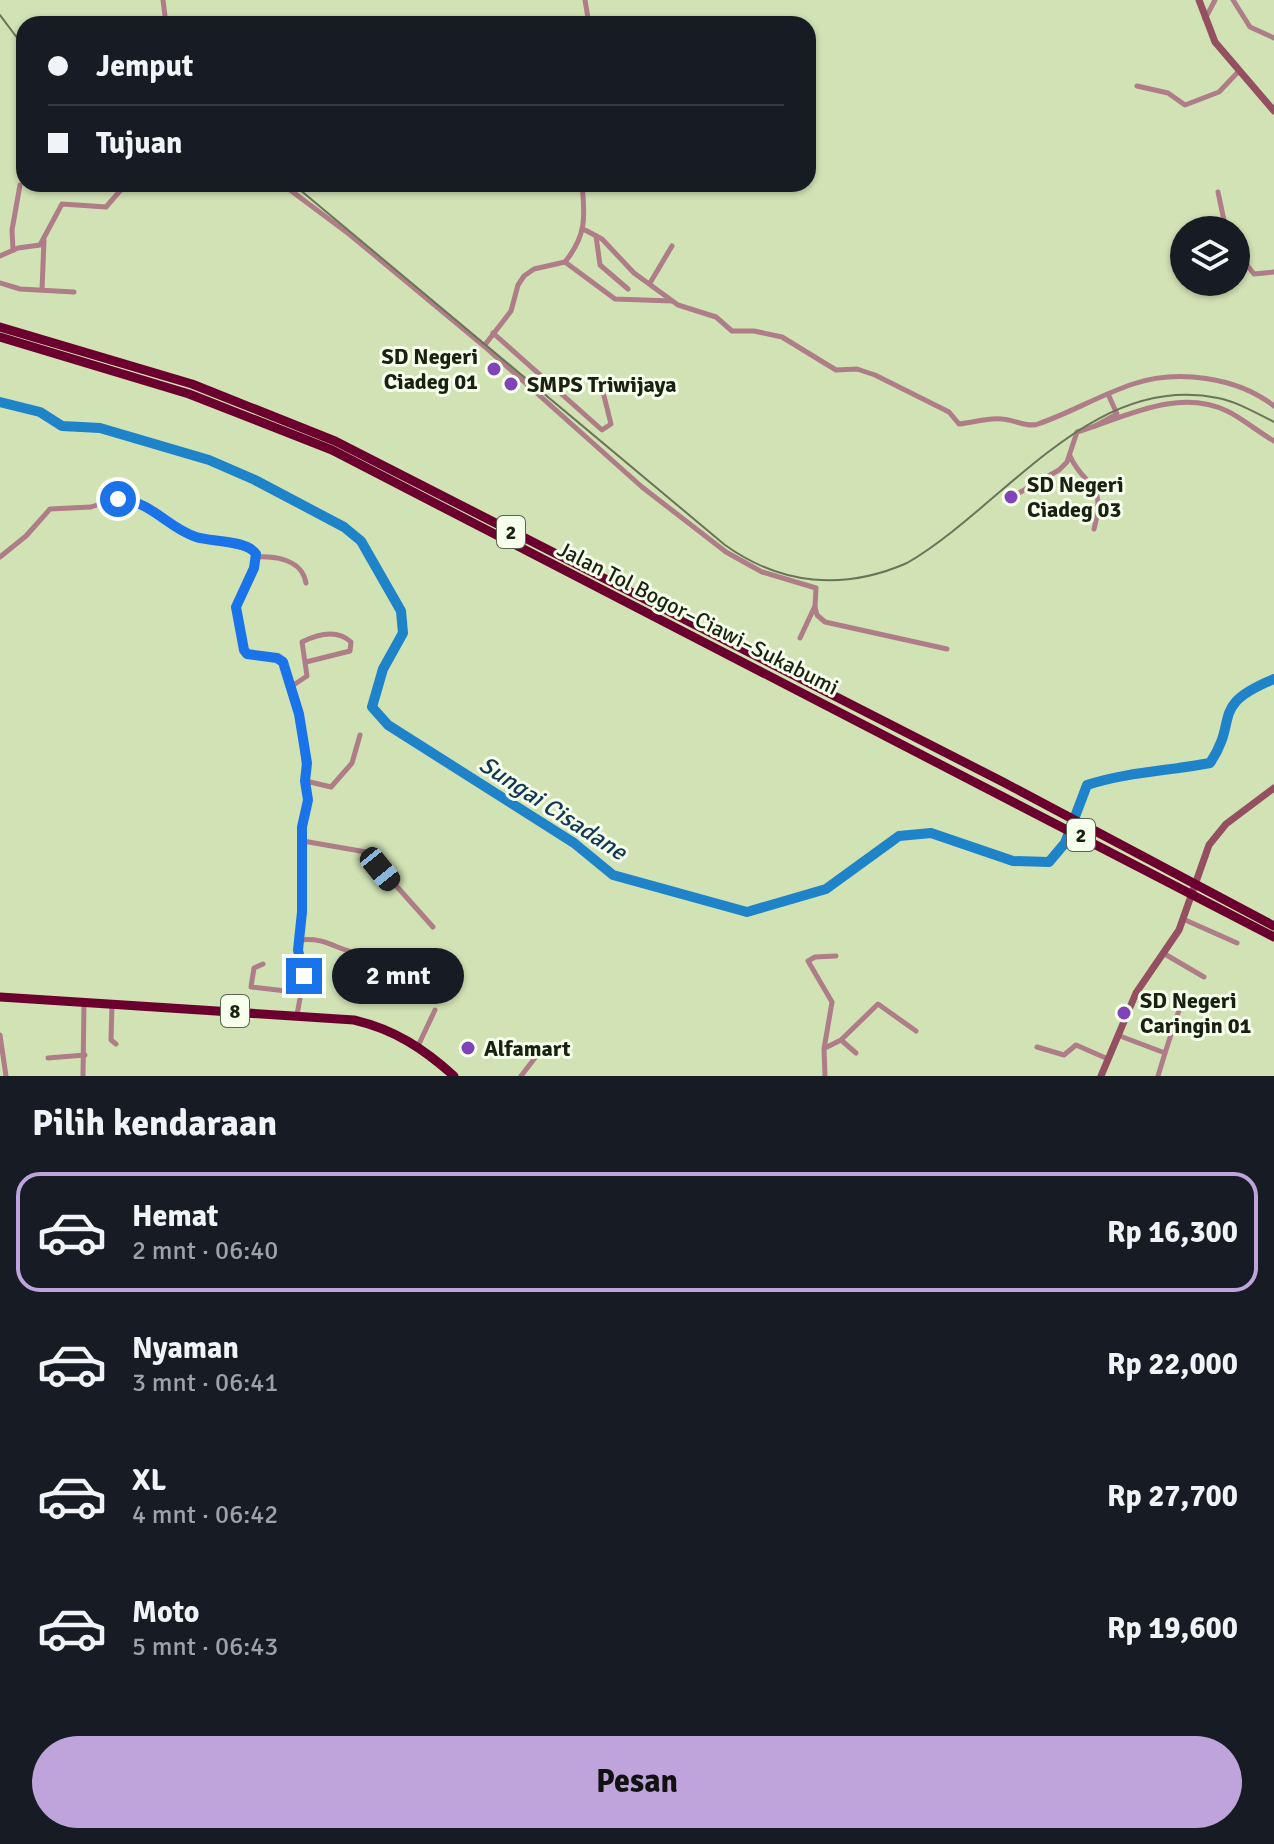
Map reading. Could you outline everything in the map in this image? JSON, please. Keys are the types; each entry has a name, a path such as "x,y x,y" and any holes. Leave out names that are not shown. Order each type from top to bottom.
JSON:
{"highway":[{"name":"Jalan Tol Bogor–Ciawi–Sukabumi","path":"0,327 192,384 335,441 1271,930"},
{"name":"Jalan Tol Bogor–Ciawi–Sukabumi","path":"0,337 189,394 332,450 1000,786"},
{"name":"8","path":"0,997 297,1015 371,1024 418,1046 454,1076"}],"street":[{"path":"1199,0 1215,42 1274,111"},
{"path":"1205,20 1215,0"},
{"path":"1233,0 1254,31 1274,38"},
{"path":"1137,86 1168,93 1185,105 1219,92 1239,71"},
{"path":"13,250 12,230 19,192"},
{"path":"0,256 13,250 39,246 62,204 106,207 119,192"},
{"path":"293,192 349,234 484,346 642,487 726,552 772,575 814,586 817,615 825,622 947,649"},
{"path":"484,346 513,307 518,285 524,276 534,269 565,262 585,230 583,192"},
{"path":"1218,192 1223,216"},
{"path":"585,230 596,235 673,301 716,317 732,331 754,331 782,337 836,370 857,369 871,373 949,412 959,424 1000,418 1036,425 1079,411 1108,394 1154,380 1200,378 1247,390 1274,406"},
{"path":"596,235 600,265 628,289"},
{"path":"42,290 44,239"},
{"path":"650,283 672,246"},
{"path":"565,262 615,299 673,301"},
{"path":"1250,269 1254,274 1274,272"},
{"path":"0,283 18,289 74,292"},
{"path":"493,333 602,430 611,424 602,388"},
{"path":"1087,430 1117,414 1108,394"},
{"path":"1012,497 1059,470 1069,456 1077,432 1130,412 1176,403 1224,409 1274,441"},
{"path":"1069,456 1094,486 1098,513 1094,529"},
{"path":"0,557 50,509 91,507 121,499 151,508 190,535 249,546 256,557"},
{"path":"256,557 270,557 296,565 304,574 306,583"},
{"path":"256,557 236,607 245,652 280,659 292,686 306,759 308,800 298,953 304,972 297,1015"},
{"path":"800,638 815,606"},
{"path":"292,686 306,680 302,647 308,639 335,634 351,642 350,651 342,655 306,662"},
{"path":"305,781 331,787 352,763 360,735"},
{"path":"1101,1076 1136,993 1184,914 1201,864 1222,828 1274,788"},
{"path":"303,841 366,852 433,927"},
{"path":"1184,914 1237,943"},
{"path":"299,940 327,940 341,950 362,954"},
{"path":"1163,953 1204,977"},
{"path":"825,1076 824,1049 831,999 808,961 815,957 836,956"},
{"path":"263,964 254,968 251,987 286,991 299,996"},
{"path":"1158,1076 1182,1001"},
{"path":"83,1076 84,1002"},
{"path":"112,1004 111,1040 116,1044"},
{"path":"824,1049 841,1040 878,1004 916,1031"},
{"path":"418,1046 435,1010"},
{"path":"1176,1021 1191,1026"},
{"path":"0,1035 6,1076"},
{"path":"1120,1036 1165,1053"},
{"path":"841,1040 856,1053"},
{"path":"1037,1047 1064,1055 1076,1045 1109,1060"},
{"path":"521,1076 538,1054"},
{"path":"48,1058 85,1055"}],"waterway":[{"name":"Sungai Cisadane","path":"0,402 40,412 62,426 100,428 209,460 255,480 344,527 361,541 401,611 403,633 383,669 372,707 388,725 574,843 613,875 747,912 826,889 899,836 931,833 1013,861 1049,862 1065,843 1087,785 1132,774 1210,763 1219,748 1233,706 1240,697 1274,679"}],"railway":[{"path":"0,15 16,36"},
{"path":"303,192 725,545 768,569 790,576 813,580 859,578 907,563 943,538 1052,449 1090,424 1130,405 1172,395 1218,398 1274,422"}],"place":[{"name":"SD Negeri Ciadeg 01","path":"494,369"},
{"name":"SMPS Triwijaya","path":"511,384"},
{"name":"SD Negeri Ciadeg 03","path":"1011,497"},
{"name":"SD Negeri Caringin 01","path":"1124,1013"},
{"name":"Alfamart","path":"468,1048"}],"route":[{"path":"118,499 151,508 185,533 217,543 249,546 256,554 254,568 236,607 242,626 244,650 247,654 277,658 283,662 299,714 306,759 308,800 302,827 302,912 298,950 304,976"}]}
